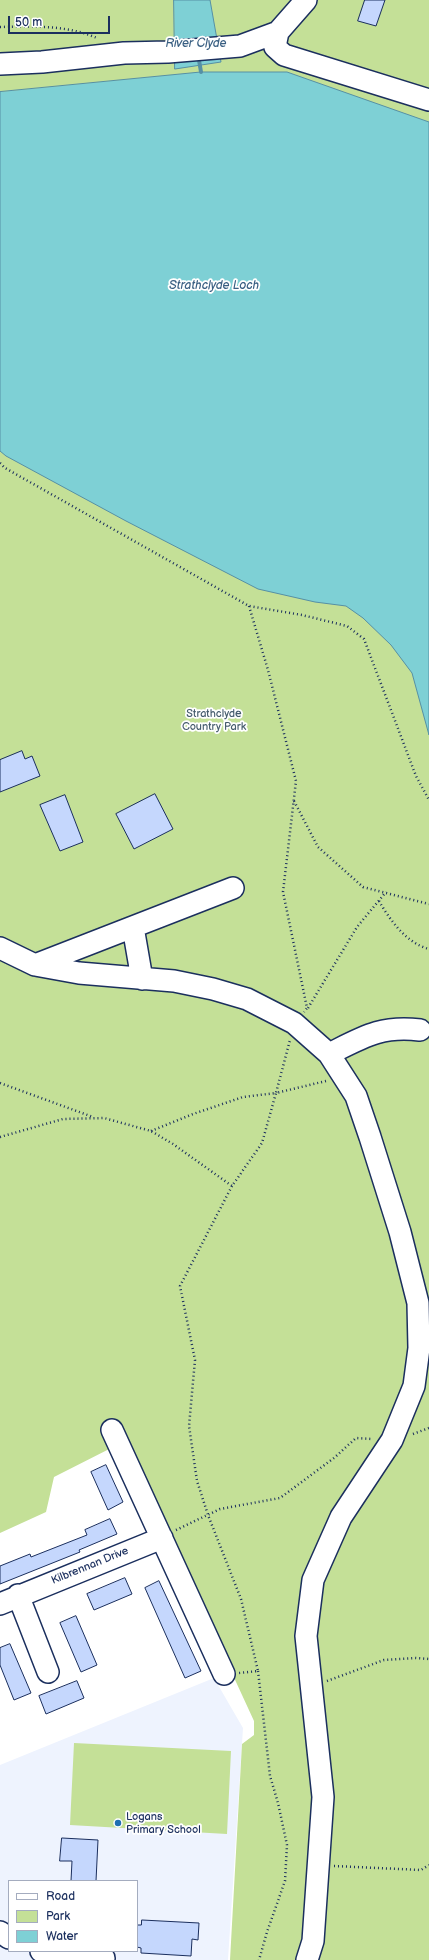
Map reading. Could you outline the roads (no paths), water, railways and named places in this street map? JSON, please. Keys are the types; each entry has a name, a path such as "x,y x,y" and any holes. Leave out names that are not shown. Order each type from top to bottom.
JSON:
{"street":[{"path":"0,64 42,62 124,53 168,52 240,46 278,32 306,0"},
{"path":"278,32 275,47 284,55 429,100"},
{"path":"35,965 233,888"},
{"path":"133,927 142,979"},
{"path":"0,948 35,965 79,973 174,982 214,989 301,1016 329,1054 356,1096 400,1232 418,1304 419,1348 414,1386 392,1440 341,1517 313,1580 306,1636 323,1797 313,1941 307,1960"},
{"path":"329,1054 359,1038 387,1029 420,1030"},
{"path":"112,1430 162,1538 226,1665"},
{"name":"Kilbrennan Drive","path":"48,1672 9,1600 162,1538"},
{"path":"46,1952 104,1958"}],"water":[{"name":"River Clyde","path":"174,0 210,0 221,62 175,69"},
{"name":"Strathclyde Loch","path":"201,72 287,72 429,122 429,735 412,673 391,645 363,618 346,606 315,602 258,589 126,521 6,456 0,451 0,92"}],"waterway":[{"path":"199,60 201,72"}],"place":[{"name":"Logans Primary School","path":"118,1823"}],"park label":[{"name":"Strathclyde Country Park","path":"214,720"}]}
